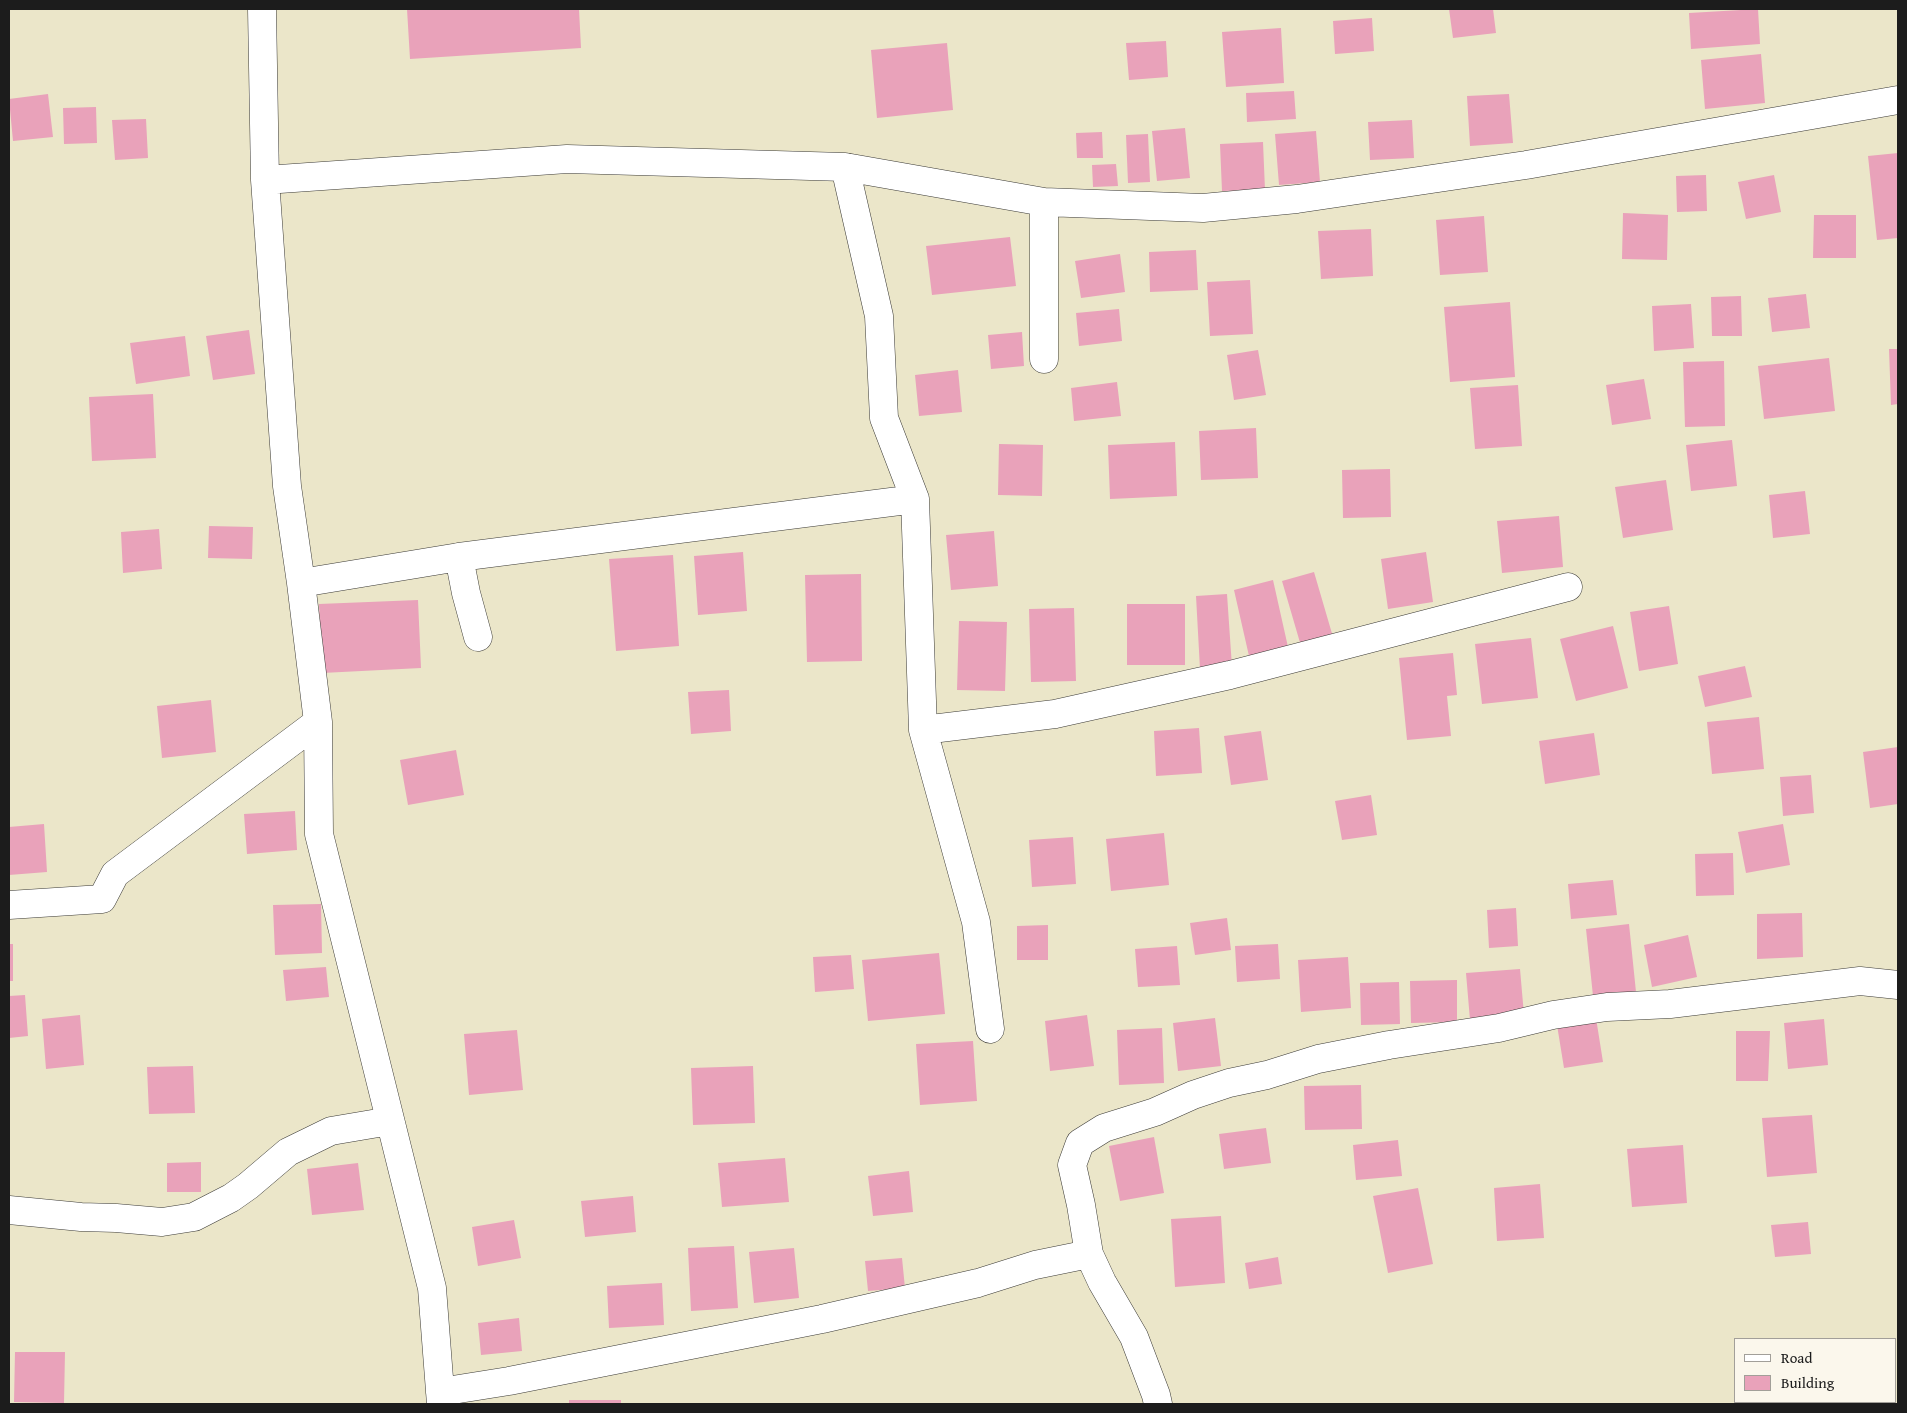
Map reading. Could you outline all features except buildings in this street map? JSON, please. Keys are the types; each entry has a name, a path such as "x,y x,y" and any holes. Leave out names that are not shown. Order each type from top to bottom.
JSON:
{"street":[{"path":"262,9 265,180 287,486 318,722 319,834 432,1288 440,1398 518,1379 822,1319 978,1283 1035,1265 1089,1254"},
{"path":"265,180 567,159 845,167 1044,202 1204,208 1297,199 1526,165 1898,100"},
{"path":"845,167 879,316 884,418 915,498 923,730 976,922 990,1029"},
{"path":"1044,202 1044,359"},
{"path":"301,583 460,557 915,498"},
{"path":"460,557 466,594 478,637"},
{"path":"923,730 1055,714 1230,675 1568,587"},
{"path":"9,905 102,899 115,874 318,722"},
{"path":"1158,1404 1134,1337 1102,1282 1089,1254 1072,1165 1080,1143 1104,1128 1155,1112 1194,1095 1229,1083 1267,1075 1318,1060 1389,1045 1499,1028 1553,1015 1607,1006 1670,1004 1860,981 1898,985"},
{"path":"9,1210 162,1222 194,1217 231,1198 288,1152 331,1131 390,1121"}]}
